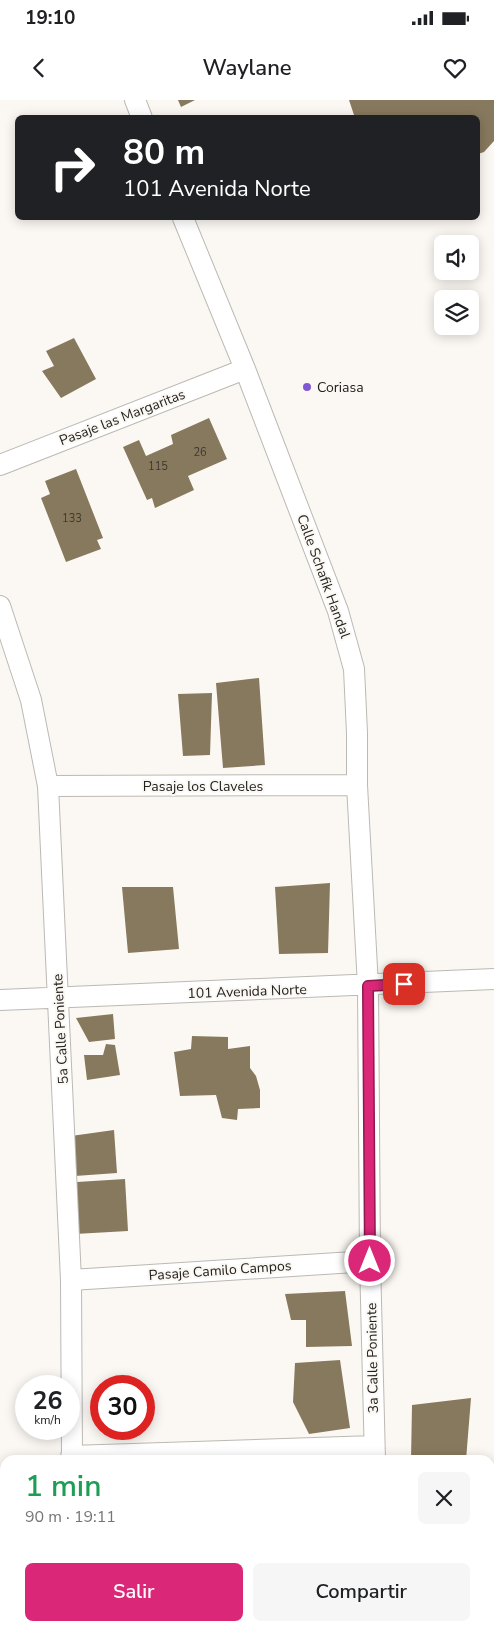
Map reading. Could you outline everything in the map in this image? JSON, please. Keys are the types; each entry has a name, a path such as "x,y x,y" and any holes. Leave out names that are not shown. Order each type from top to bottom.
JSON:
{"street":[{"path":"135,100 141,115"},
{"name":"Calle Schafik Handal","path":"184,220 245,369 347,636 356,688 357,784 368,986"},
{"name":"Pasaje las Margaritas","path":"0,465 245,369"},
{"name":"5a Calle Poniente","path":"0,606 4,625 31,700 48,786 71,1280 71,1455"},
{"name":"Pasaje los Claveles","path":"48,786 357,784"},
{"name":"101 Avenida Norte","path":"0,1000 368,986 494,979"},
{"name":"3a Calle Poniente","path":"368,986 370,1261 375,1453"},
{"name":"Pasaje Camilo Campos","path":"71,1280 370,1261"},
{"path":"253,1455 375,1453"}],"building":[{"path":"178,100 195,100 181,107"},
{"path":"349,100 494,100 494,141 484,152 480,153 480,115 354,115"},
{"path":"74,338 96,379 61,398 42,371 54,366 46,351"},
{"path":"209,418 227,459 188,476 194,490 155,508 152,498 147,500 123,447 139,440 146,456 173,444 171,435"},
{"path":"76,469 103,538 97,540 101,549 66,562 41,498 50,494 45,481"},
{"path":"259,678 265,765 223,768 216,683"},
{"path":"212,693 210,755 183,756 178,694"},
{"path":"330,883 328,953 279,954 275,887"},
{"path":"122,887 173,887 179,949 128,953"},
{"path":"113,1014 115,1039 89,1042 76,1018"},
{"path":"192,1036 228,1037 228,1049 250,1046 250,1068 256,1076 260,1090 260,1108 238,1109 237,1120 222,1118 216,1095 180,1096 174,1052 191,1049"},
{"path":"106,1044 115,1045 120,1075 87,1080 84,1055 103,1055"},
{"path":"114,1130 117,1173 75,1176 71,1136"},
{"path":"125,1179 128,1231 75,1234 77,1182"},
{"path":"345,1291 352,1346 306,1347 306,1320 291,1320 285,1294"},
{"path":"340,1360 350,1428 309,1434 293,1402 295,1363"},
{"path":"471,1398 466,1455 411,1455 412,1405"}],"place":[{"name":"Coriasa","path":"307,387"}],"route":[{"path":"370,1261 368,986 404,984"}]}
